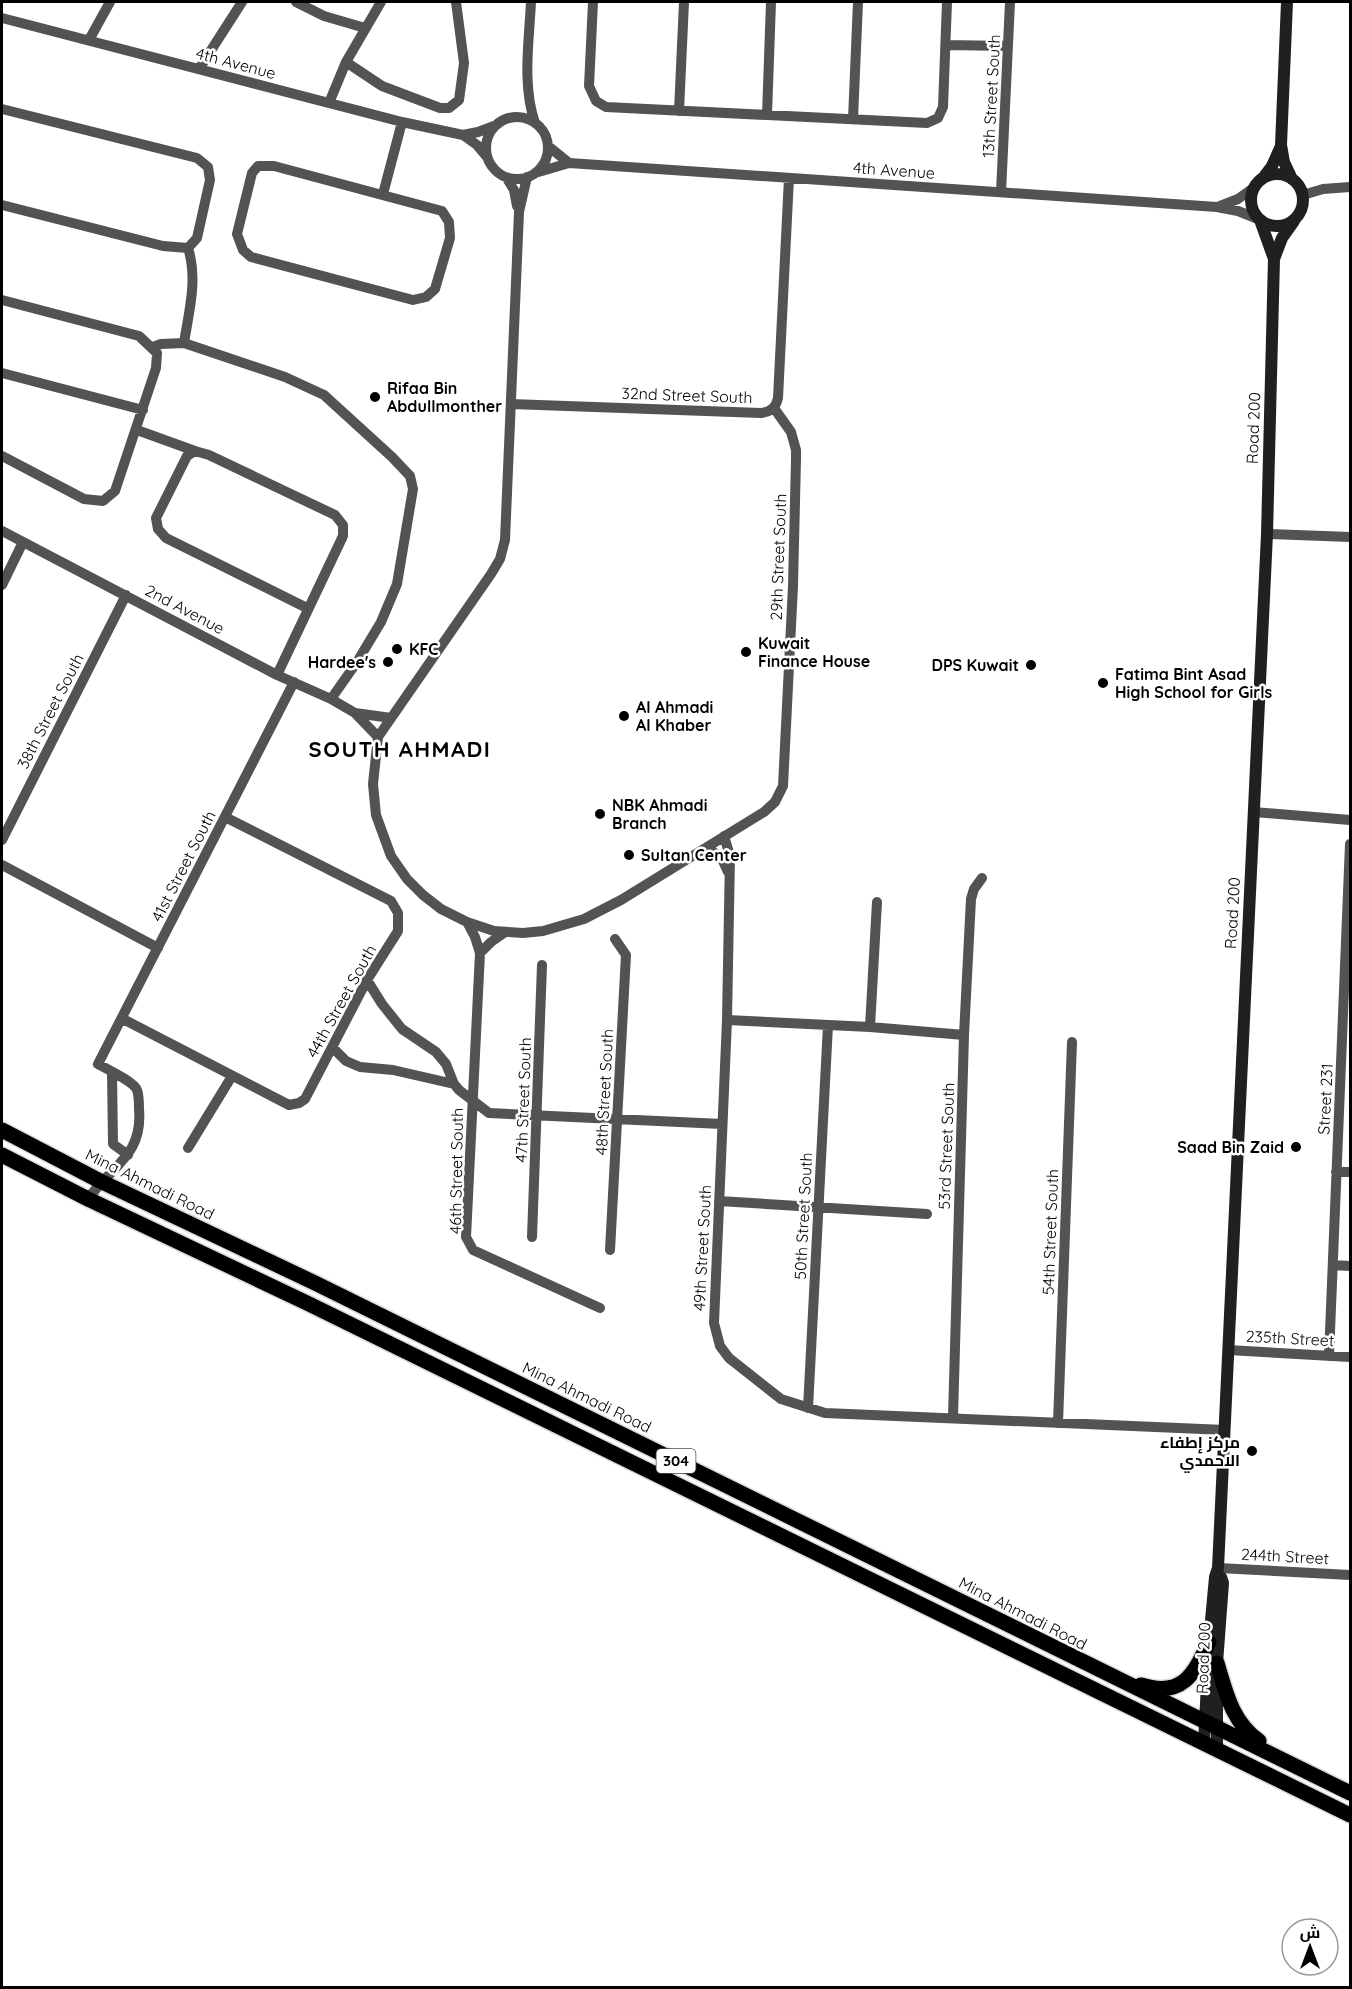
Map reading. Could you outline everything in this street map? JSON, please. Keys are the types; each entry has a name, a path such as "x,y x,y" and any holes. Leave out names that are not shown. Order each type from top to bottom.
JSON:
{"main road":[{"path":"1281,145 1276,159 1259,182 1251,202 1259,219 1276,226 1296,219 1302,208 1303,195 1284,162 1281,145 1287,2"},
{"path":"1259,182 1281,175 1292,179"},
{"name":"Road 200","path":"1259,219 1274,259"},
{"name":"Road 200","path":"1212,1725 1209,1642 1215,1577 1218,1568 1225,1430 1267,534 1274,259 1282,238 1296,219"},
{"name":"Mina Ahmadi Road","path":"2,1130 100,1181 337,1294 1350,1793"},
{"name":"304","path":"2,1155 1350,1815"},
{"name":"Road 200","path":"1211,1746 1222,1583 1218,1568"},
{"path":"1102,1672 1148,1687 1173,1686 1188,1679 1196,1671 1209,1642"},
{"path":"1217,1663 1228,1698 1244,1729 1307,1772"}],"street":[{"path":"89,40 109,2"},
{"path":"199,69 242,2"},
{"path":"296,2 311,5 365,28"},
{"path":"328,103 346,62 381,2"},
{"path":"346,62 392,90 440,108 449,108 459,100 464,63 456,2"},
{"path":"531,2 527,91 535,123"},
{"path":"593,2 589,86 596,101 611,108 927,123 938,118 943,107 946,2"},
{"path":"679,111 684,2"},
{"path":"767,115 771,2"},
{"path":"853,119 858,2"},
{"name":"13th Street South","path":"1001,192 1010,2"},
{"name":"4th Avenue","path":"2,18 402,122 463,135 477,145 487,157"},
{"path":"946,45 1008,46"},
{"path":"513,117 521,108 527,91"},
{"path":"2,109 197,158 208,167 210,180 197,238 188,248"},
{"path":"513,117 528,119 535,123 542,129 548,146 547,157 542,166 531,175 517,179 506,177 498,172 487,157 487,140 495,125 513,117"},
{"path":"383,194 402,122"},
{"name":"4th Avenue","path":"463,135 495,125"},
{"path":"548,146 569,163"},
{"name":"4th Avenue","path":"531,175 569,163 1217,207 1238,211 1259,219"},
{"path":"274,165 383,194 442,211 449,222 450,238 435,289 426,297 413,300 251,257 243,250 237,234 252,173 258,166 274,165"},
{"name":"29th Street South","path":"519,212 531,175"},
{"name":"29th Street South","path":"506,177 514,190 519,212 505,540 500,558 491,574 378,737 373,784 376,815 391,856 407,879 441,909 467,922 504,933 543,931 584,919 621,900 764,812 775,802 783,786 793,586 796,450 789,427 774,408"},
{"name":"32nd Street South","path":"511,404 761,413 774,408 778,398 789,178"},
{"name":"4th Avenue","path":"1217,207 1238,199 1259,182"},
{"path":"1303,195 1323,189 1350,188"},
{"path":"2,205 163,246 188,248"},
{"path":"184,343 194,281 193,263 188,248"},
{"path":"2,300 139,336 157,353 156,368 115,491 103,501 84,499 2,456"},
{"path":"153,347 160,344 184,343 285,377 324,395 410,476 413,489 397,584 381,622 332,699"},
{"path":"2,373 143,410"},
{"path":"136,430 209,455 335,515 343,525 343,536 277,675"},
{"path":"195,451 187,456 156,518 158,530 166,538 307,608"},
{"name":"2nd Avenue","path":"2,531 277,675 332,699 354,713 378,737"},
{"path":"1267,534 1350,537"},
{"path":"2,585 23,542"},
{"name":"38th Street South","path":"2,840 126,595"},
{"name":"41st Street South","path":"112,1072 98,1064 294,682"},
{"name":"2nd Avenue","path":"354,713 391,718"},
{"path":"1254,812 1350,820"},
{"name":"44th Street South","path":"123,1019 289,1105 298,1103 305,1099 367,980 398,932 398,913 391,901 225,817"},
{"name":"49th Street South","path":"724,836 730,856 727,1020 714,1323 720,1347 729,1358 781,1399 825,1413 1225,1430"},
{"name":"Street 231","path":"1329,1356 1336,1172 1346,1099 1350,844"},
{"path":"710,845 722,860 729,875"},
{"path":"2,865 158,948"},
{"name":"53rd Street South","path":"953,1417 964,1035 971,899 974,889 982,878"},
{"path":"870,1027 877,902"},
{"name":"46th Street South","path":"467,922 480,953 466,1236 473,1250 600,1308"},
{"path":"480,953 490,942 504,933"},
{"name":"48th Street South","path":"610,1250 626,955 615,939"},
{"name":"47th Street South","path":"532,1237 542,965"},
{"path":"367,980 402,1029 436,1052 446,1064 454,1084 489,1113 722,1124"},
{"path":"727,1020 870,1027 964,1035"},
{"name":"50th Street South","path":"808,1408 828,1025"},
{"name":"54th Street South","path":"1058,1423 1072,1042"},
{"path":"332,1047 346,1061 360,1067 393,1070 454,1084"},
{"path":"112,1072 113,1144 128,1155"},
{"path":"88,1199 100,1181 128,1155 139,1137 141,1126 138,1091 131,1083 112,1072"},
{"path":"188,1148 232,1076"},
{"path":"1336,1172 1350,1172"},
{"path":"719,1201 927,1214"},
{"path":"1333,1265 1350,1266"},
{"name":"235th Street","path":"1228,1350 1350,1357"},
{"name":"244th Street","path":"1218,1568 1350,1575"}],"place":[{"name":"Rifaa Bin Abdullmonther","path":"375,397"},
{"name":"KFC","path":"397,649"},
{"name":"Kuwait Finance House","path":"746,652"},
{"name":"Hardee's","path":"388,662"},
{"name":"DPS Kuwait","path":"1031,665"},
{"name":"Fatima Bint Asad High School for Girls","path":"1103,683"},
{"name":"Al Ahmadi Al Khaber","path":"624,716"},
{"name":"NBK Ahmadi Branch","path":"600,814"},
{"name":"Sultan Center","path":"629,855"},
{"name":"Saad Bin Zaid","path":"1296,1147"},
{"name":"مركز إطفاء الاحمدي","path":"1252,1451"}],"district":[{"name":"SOUTH AHMADI","path":"400,749"}]}
